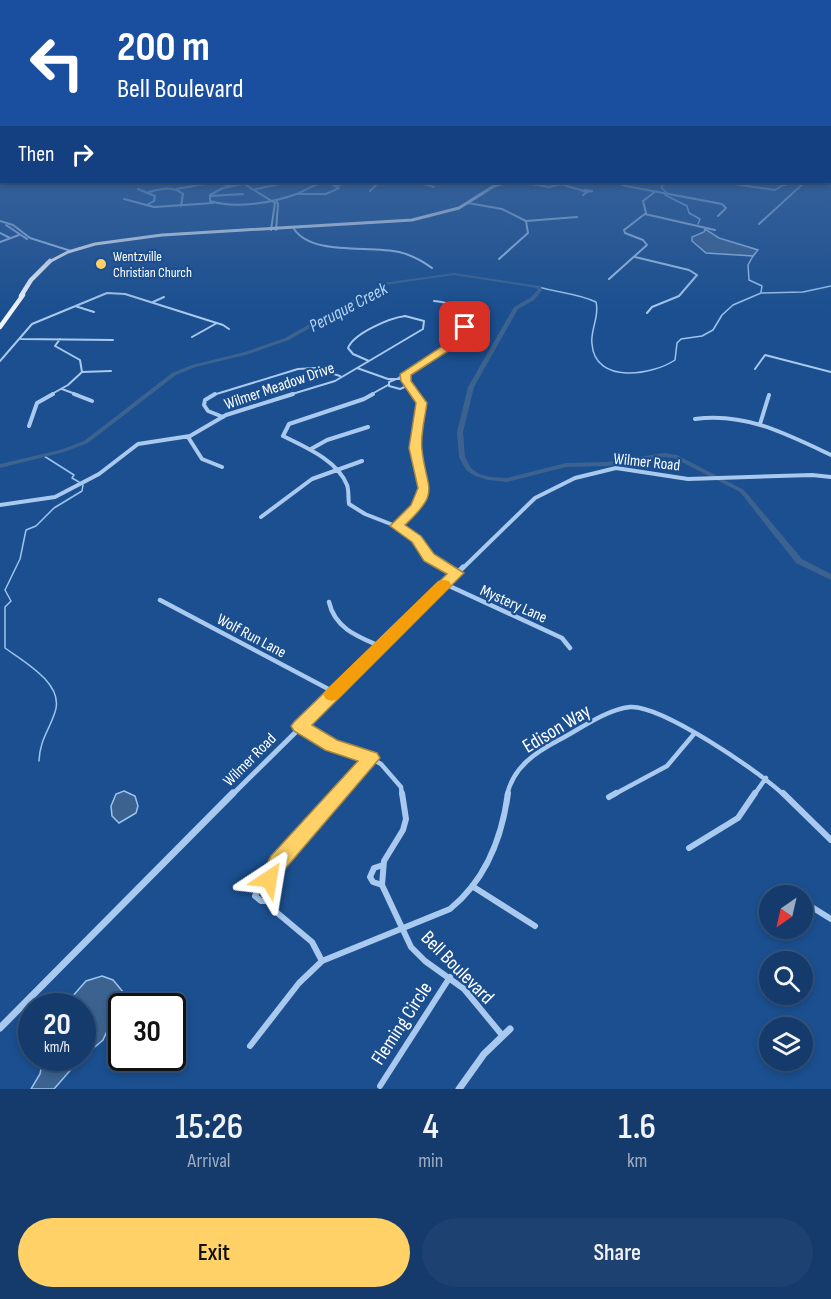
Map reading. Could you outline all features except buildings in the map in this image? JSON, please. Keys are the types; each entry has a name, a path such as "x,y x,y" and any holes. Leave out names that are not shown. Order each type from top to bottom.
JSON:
{"main road":[{"path":"0,327 21,296 49,262 70,252 129,238 412,220 450,211"}],"street":[{"path":"273,230 274,211"},
{"path":"506,211 526,221 577,217"},
{"path":"609,279 647,244 625,233 624,230 647,211"},
{"path":"718,216 723,211"},
{"path":"759,224 773,211"},
{"path":"645,214 716,230"},
{"path":"499,259 526,236 529,230 526,221"},
{"path":"0,222 20,235 70,252"},
{"path":"294,229 297,236 311,243 326,246 398,249 416,255 432,268"},
{"path":"0,232 9,238"},
{"path":"0,242 20,235"},
{"path":"634,257 693,271 696,276 679,296 651,307 647,313"},
{"path":"0,361 32,324 107,293 125,294 217,323 229,329"},
{"path":"153,303 164,297"},
{"path":"434,301 449,303 460,311 465,323 464,331 455,342 364,399 296,421 285,428 283,436 310,450 336,470 347,485 349,504 365,514 411,534 429,557 456,573"},
{"path":"75,306 94,312"},
{"name":"Wilmer Meadow Drive","path":"0,505 55,497 99,474 138,444 188,436 223,417 329,383 356,369 423,329 424,321 410,316 391,318 350,342 348,348 353,354 369,361"},
{"path":"192,337 217,323"},
{"path":"20,339 113,340"},
{"path":"60,339 55,346 58,350 80,360 82,372"},
{"path":"755,369 765,356 831,372"},
{"path":"223,417 208,411 204,405 205,400 217,393 298,369 315,368 341,377"},
{"path":"356,369 382,378 406,381"},
{"path":"356,369 392,388"},
{"path":"29,426 37,403 62,389 82,372 111,371"},
{"path":"397,526 407,519 417,507 424,488 416,456 421,403 406,381 406,372"},
{"path":"400,389 409,385"},
{"path":"378,390 392,388 417,394"},
{"path":"62,389 92,401"},
{"path":"760,424 769,395"},
{"path":"695,419 728,416 760,424 793,435 831,455"},
{"path":"310,450 327,440 368,427"},
{"path":"188,436 202,459 222,467"},
{"path":"261,517 308,482 362,461"},
{"name":"Wilmer Road","path":"0,1028 334,692 531,501 575,478 616,468 679,478 716,480 812,475 831,477"},
{"name":"Mystery Lane","path":"445,584 562,638 570,648"},
{"name":"Wolf Run Lane","path":"160,600 334,692"},
{"path":"329,602 331,614 337,622 382,647"},
{"name":"Edison Way","path":"249,1046 299,983 322,961 450,909 460,902 489,860 501,836 506,815 505,798 512,779 528,759 613,712 629,707 653,711 694,735 766,778 831,840"},
{"name":"Bell Boulevard","path":"300,726 331,745 371,758 390,772 401,787 406,819 403,830 383,865 382,885 411,947 425,961 464,989 502,1035"},
{"path":"609,797 667,766 694,735"},
{"path":"322,961 312,942 275,911 268,900 267,884 278,862 371,758"},
{"path":"689,848 738,818 766,778"},
{"name":"Bell Boulevard","path":"382,885 372,882 370,878 374,868 383,865"},
{"path":"267,884 259,887 255,896 261,901 268,900"},
{"path":"472,886 535,926"},
{"path":"813,908 831,919"},
{"name":"Fleming Circle","path":"380,1086 450,977"},
{"path":"459,1089 484,1054 510,1029"}],"water":[{"path":"705,229 719,238 758,250 753,256 706,253 692,241 692,237 704,232"},
{"path":"124,791 135,796 138,806 136,813 119,823 112,816 111,806 116,794"},
{"path":"102,976 113,980 124,993 108,993 108,1029 103,1040 96,1046 96,993 75,993 86,981"},
{"path":"41,1071 70,1071 54,1089 31,1089"}],"waterway":[{"path":"688,211 700,219 698,224"},
{"path":"753,256 748,265 749,280 762,286 761,292"},
{"name":"Peruque Creek","path":"0,466 62,451 86,442 174,374 287,339 384,284 454,274 539,287 540,290 532,299 516,308 471,387 460,432 462,457 468,469 490,479 507,480 566,465 607,464 664,455 675,456 742,491 799,561 831,577"},
{"path":"539,287 596,302 597,312 592,339 596,357 603,366 626,373 653,370 675,360 677,343 681,339 702,336 713,330 722,315 733,305 761,293 803,292 831,286"},
{"path":"44,456 74,475 72,478 79,482"},
{"path":"39,761 41,747 55,712 56,702 54,692 40,674 5,648 5,607 11,601 5,590 20,559 26,530 36,526 54,508 82,491 83,485"}],"slow traffic":[{"path":"332,694 444,585"}],"place":[{"name":"Wentzville Christian Church","path":"101,264"}],"route":[{"path":"269,879 278,862 371,758 331,745 300,726 456,573 435,562 416,539 397,526 417,507 424,488 415,448 421,403 406,381 405,374 455,342 462,335 465,327"}]}
